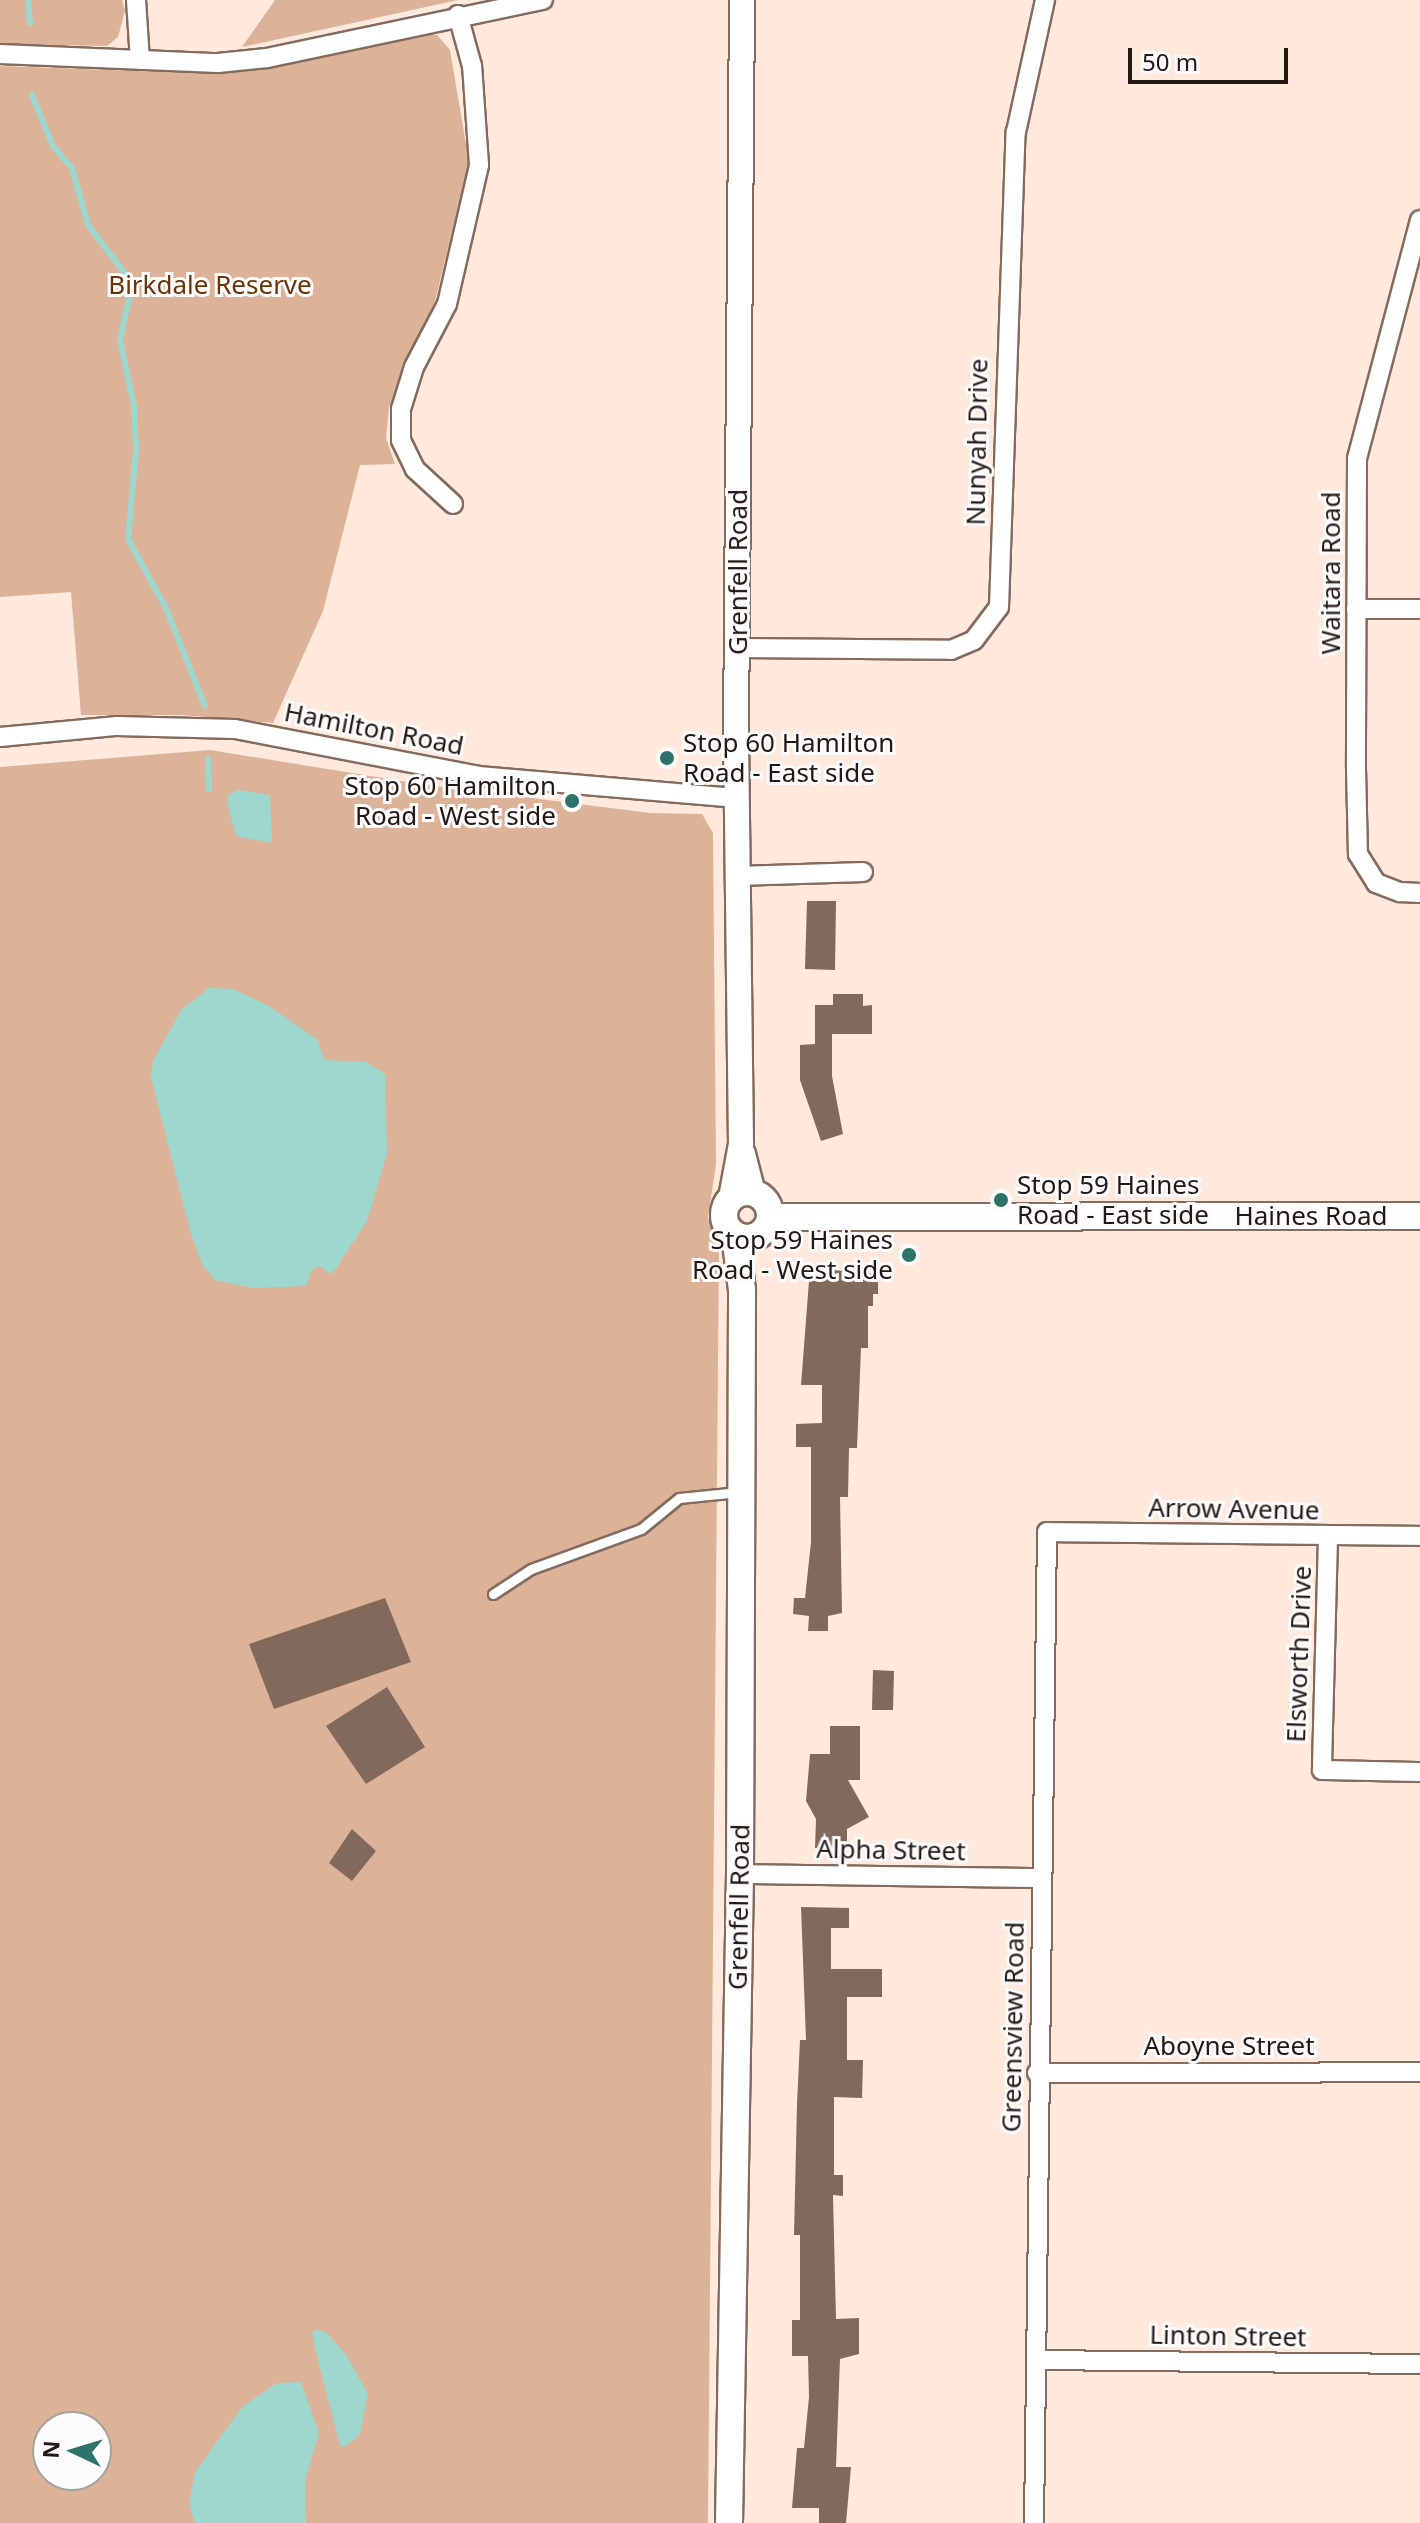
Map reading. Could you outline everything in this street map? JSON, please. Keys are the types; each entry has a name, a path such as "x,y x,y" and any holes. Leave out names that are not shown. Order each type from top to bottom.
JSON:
{"main road":[{"path":"742,1196 764,1200 754,1229 723,1214 742,1196"},
{"name":"Haines Road","path":"754,1229 1420,1216"},
{"name":"Grenfell Road","path":"729,2523 740,1874 742,1290 754,1229"}],"street":[{"path":"136,0 140,60"},
{"path":"0,54 218,63 267,58 458,15 543,0"},
{"name":"Grenfell Road","path":"742,0 737,648 742,1196"},
{"name":"Nunyah Drive","path":"737,648 951,650 974,640 999,607 1016,132 1045,0"},
{"path":"453,504 415,469 401,440 401,409 414,367 447,304 479,165 472,66 458,15"},
{"name":"Waitara Road","path":"1420,220 1357,458 1356,609 1358,854 1376,883 1400,892 1420,893"},
{"path":"1356,609 1420,609"},
{"name":"Hamilton Road","path":"0,737 117,726 235,729 479,776 737,798"},
{"path":"738,876 863,872"},
{"name":"Arrow Avenue","path":"1047,1532 1420,1536"},
{"name":"Greensview Road","path":"1034,2523 1037,2073 1047,1532"},
{"name":"Elsworth Drive","path":"1328,1537 1322,1770 1420,1772"},
{"name":"Alpha Street","path":"740,1874 1041,1878"},
{"name":"Aboyne Street","path":"1037,2073 1420,2072"},
{"name":"Linton Street","path":"1036,2360 1420,2364"}],"lane":[{"path":"493,1594 531,1569 641,1529 679,1498 740,1492"}],"green space":[{"path":"0,0 122,0 125,11 118,37 107,46 0,44"},
{"path":"275,0 458,0 242,47"},
{"name":"Birkdale Reserve","path":"412,35 437,35 450,50 469,162 435,301 389,407 386,438 395,464 360,465 323,611 273,723 182,715 81,715 71,592 0,597 0,66 222,74"},
{"path":"210,750 420,784 650,813 702,814 713,833 716,1164 708,1218 719,1247 708,2523 0,2523 0,767"}],"water":[{"path":"238,790 270,795 272,843 236,836 227,803 229,794"},
{"path":"209,988 233,989 269,1006 318,1040 324,1060 366,1062 385,1074 387,1153 367,1221 335,1270 330,1274 320,1266 312,1269 306,1286 252,1288 215,1280 202,1264 191,1234 151,1077 153,1061 182,1009"},
{"path":"325,2331 345,2353 368,2394 360,2434 345,2447 340,2445 317,2356 312,2332"},
{"path":"301,2382 319,2433 305,2480 306,2523 195,2523 189,2504 195,2472 243,2406 277,2383"}],"building":[{"path":"807,901 836,901 835,970 805,969"},
{"path":"833,994 863,994 863,1006 872,1005 872,1034 832,1034 832,1076 843,1134 821,1141 800,1080 800,1045 815,1044 815,1005 833,1005"},
{"path":"810,1268 878,1274 878,1294 873,1294 873,1306 868,1306 868,1348 861,1348 857,1448 849,1448 848,1497 840,1497 842,1613 828,1616 828,1631 808,1631 809,1616 793,1614 794,1598 805,1598 811,1542 811,1447 796,1447 796,1424 822,1423 822,1385 801,1385"},
{"path":"385,1598 411,1662 274,1709 249,1644"},
{"path":"873,1670 894,1671 893,1710 872,1710"},
{"path":"387,1687 425,1747 366,1784 326,1726"},
{"path":"830,1726 860,1726 860,1780 848,1780 869,1817 847,1829 847,1848 815,1848 816,1819 806,1801 810,1754 830,1754"},
{"path":"352,1829 376,1851 352,1881 329,1863"},
{"path":"801,1907 849,1908 849,1928 831,1928 831,1969 882,1969 882,1997 847,1997 847,2060 863,2060 862,2098 834,2097 834,2175 843,2175 843,2196 833,2195 836,2319 859,2318 859,2354 840,2359 836,2467 851,2467 846,2523 819,2523 819,2508 792,2508 797,2448 804,2448 809,2397 808,2356 792,2356 792,2320 800,2320 800,2235 794,2235 800,2040 806,2040"}],"waterway":[{"path":"28,0 30,23"},
{"path":"32,95 53,146 72,168 88,225 124,272 130,294 120,340 134,406 136,450 128,539 166,608 205,706"},
{"path":"208,759 209,789"}],"place":[{"name":"Stop 60 Hamilton Road - East side","path":"667,758"},
{"name":"Stop 60 Hamilton Road - West side","path":"572,801"},
{"name":"Stop 59 Haines Road - East side","path":"1001,1200"},
{"name":"Stop 59 Haines Road - West side","path":"909,1255"}]}
